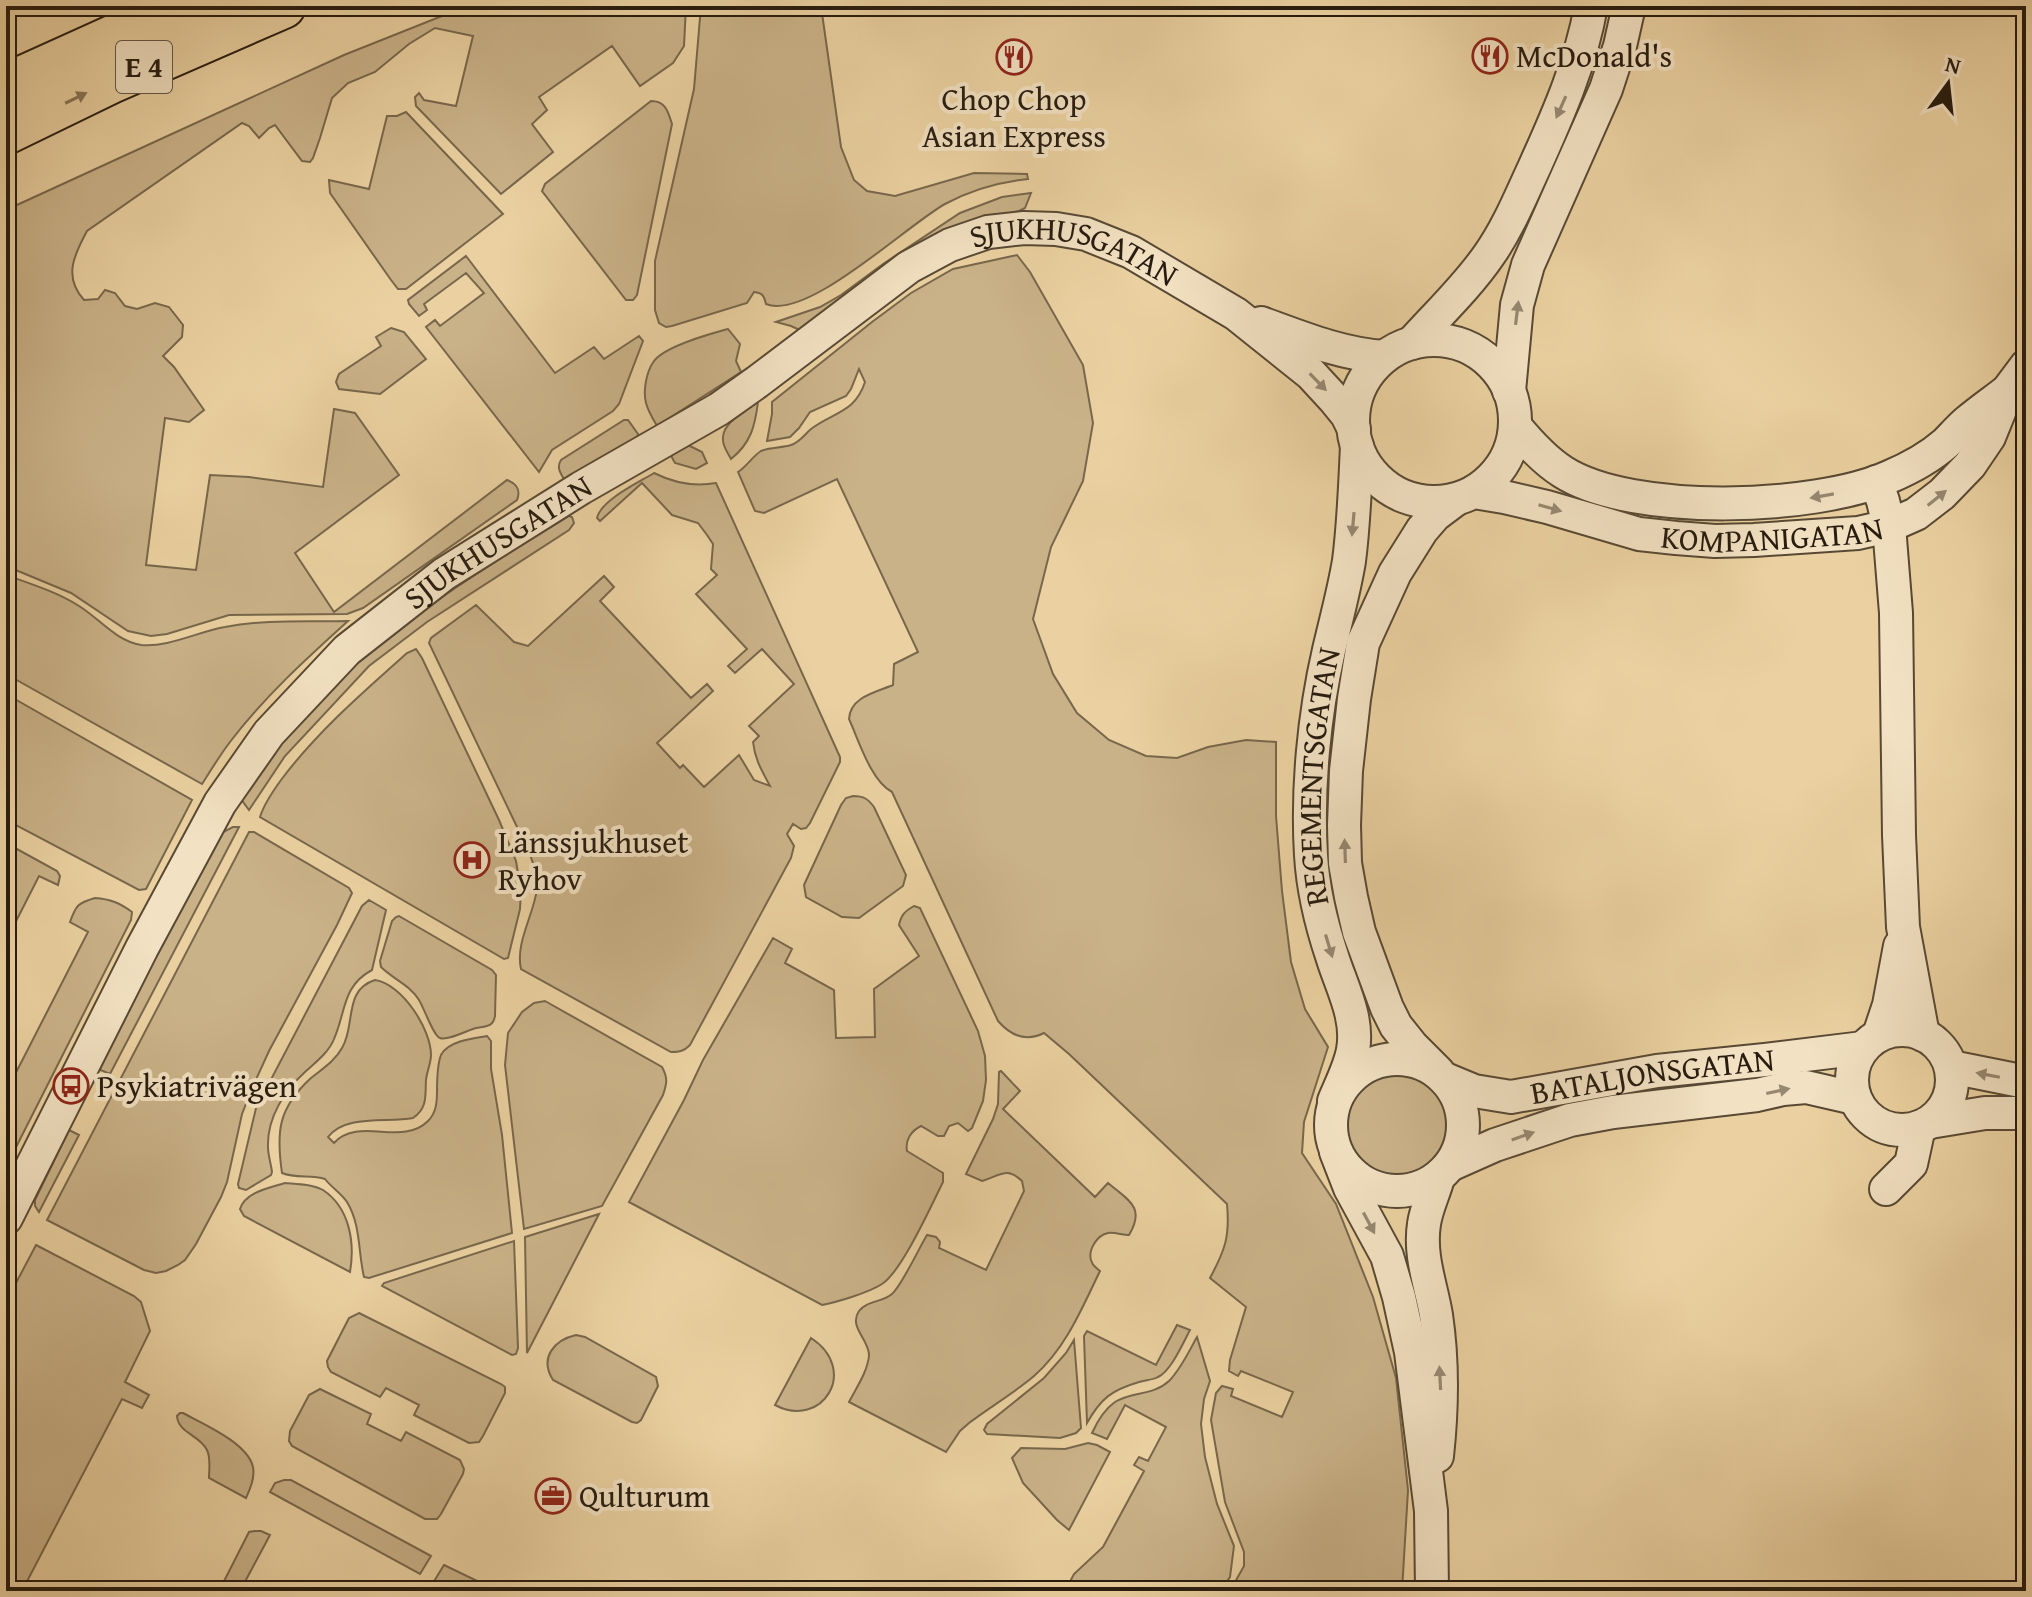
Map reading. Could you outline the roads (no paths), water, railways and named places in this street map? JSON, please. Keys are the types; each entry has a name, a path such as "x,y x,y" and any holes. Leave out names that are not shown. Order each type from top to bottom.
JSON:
{"highway":[{"name":"E 4","path":"6,86 183,6"},
{"name":"E 4","path":"6,132 113,80 283,6"}],"street":[{"path":"1398,350 1431,340 1470,348 1500,373 1509,391 1515,426 1509,452 1495,475 1464,496 1434,502 1414,500 1395,492 1379,480 1366,464 1355,438 1355,402 1366,377 1467,284 1507,227 1567,94 1591,6"},
{"path":"1509,391 1517,305 1528,265 1606,89 1629,6"},
{"name":"SJUKHUSGATAN","path":"6,1218 142,948 220,803 269,733 347,650 444,574 581,488 719,409 909,267 950,245 988,232 1024,228 1086,234 1131,252 1236,314 1311,374 1340,407 1355,438"},
{"name":"SJUKHUSGATAN","path":"1236,314 1325,347 1366,356 1398,350"},
{"name":"KOMPANIGATAN","path":"1515,426 1536,451 1564,473 1626,495 1694,503 1809,498 1876,482 1916,464 1943,445 2017,378"},
{"name":"KOMPANIGATAN","path":"1464,496 1504,497 1639,534 1676,538 1754,540 1858,533 1889,526 1916,514 1942,494 1970,465 1989,437 2017,378"},
{"name":"REGEMENTSGATAN","path":"1334,1101 1349,1064 1354,1035 1346,995 1333,961 1315,894 1310,813 1321,691 1341,606 1354,522 1355,438"},
{"path":"1876,482 1889,526 1896,613 1903,927 1923,1035"},
{"name":"REGEMENTSGATAN","path":"1441,1076 1396,1026 1359,932 1345,863 1346,771 1363,643 1395,573 1422,530 1435,515 1464,496"},
{"path":"1871,1041 1900,1030 1913,1031 1935,1042 1951,1067 1951,1091 1946,1104 1925,1124 1911,1164 1886,1189 1885,1146 1864,1110 1851,1078 1855,1061 1886,1015 1903,927"},
{"name":"BATALJONSGATAN","path":"1441,1076 1474,1091 1511,1097 1657,1071 1871,1041"},
{"path":"1336,1152 1348,1171 1374,1188 1393,1192 1425,1186 1444,1171 1458,1152 1464,1130 1458,1098 1441,1076 1421,1063 1388,1059 1370,1064 1344,1084 1334,1101 1330,1123 1336,1152 1350,1188 1387,1256 1411,1352 1431,1511 1432,1591"},
{"path":"1951,1067 2026,1082"},
{"name":"BATALJONSGATAN","path":"1444,1171 1495,1145 1570,1120 1613,1112 1806,1087 1864,1110"},
{"path":"1864,1110 1889,1129 1903,1130 1985,1113 2026,1113"},
{"path":"1431,1511 1442,1410 1436,1314 1427,1282 1423,1246 1424,1223 1444,1171"}],"railway":[{"path":"6,17 30,6"}],"place":[{"name":"McDonald's","path":"1490,56"},
{"name":"Chop Chop Asian Express","path":"1014,57"},
{"name":"Länssjukhuset Ryhov","path":"472,860"},
{"name":"Psykiatrivägen","path":"71,1086"},
{"name":"Qulturum","path":"553,1496"}]}
